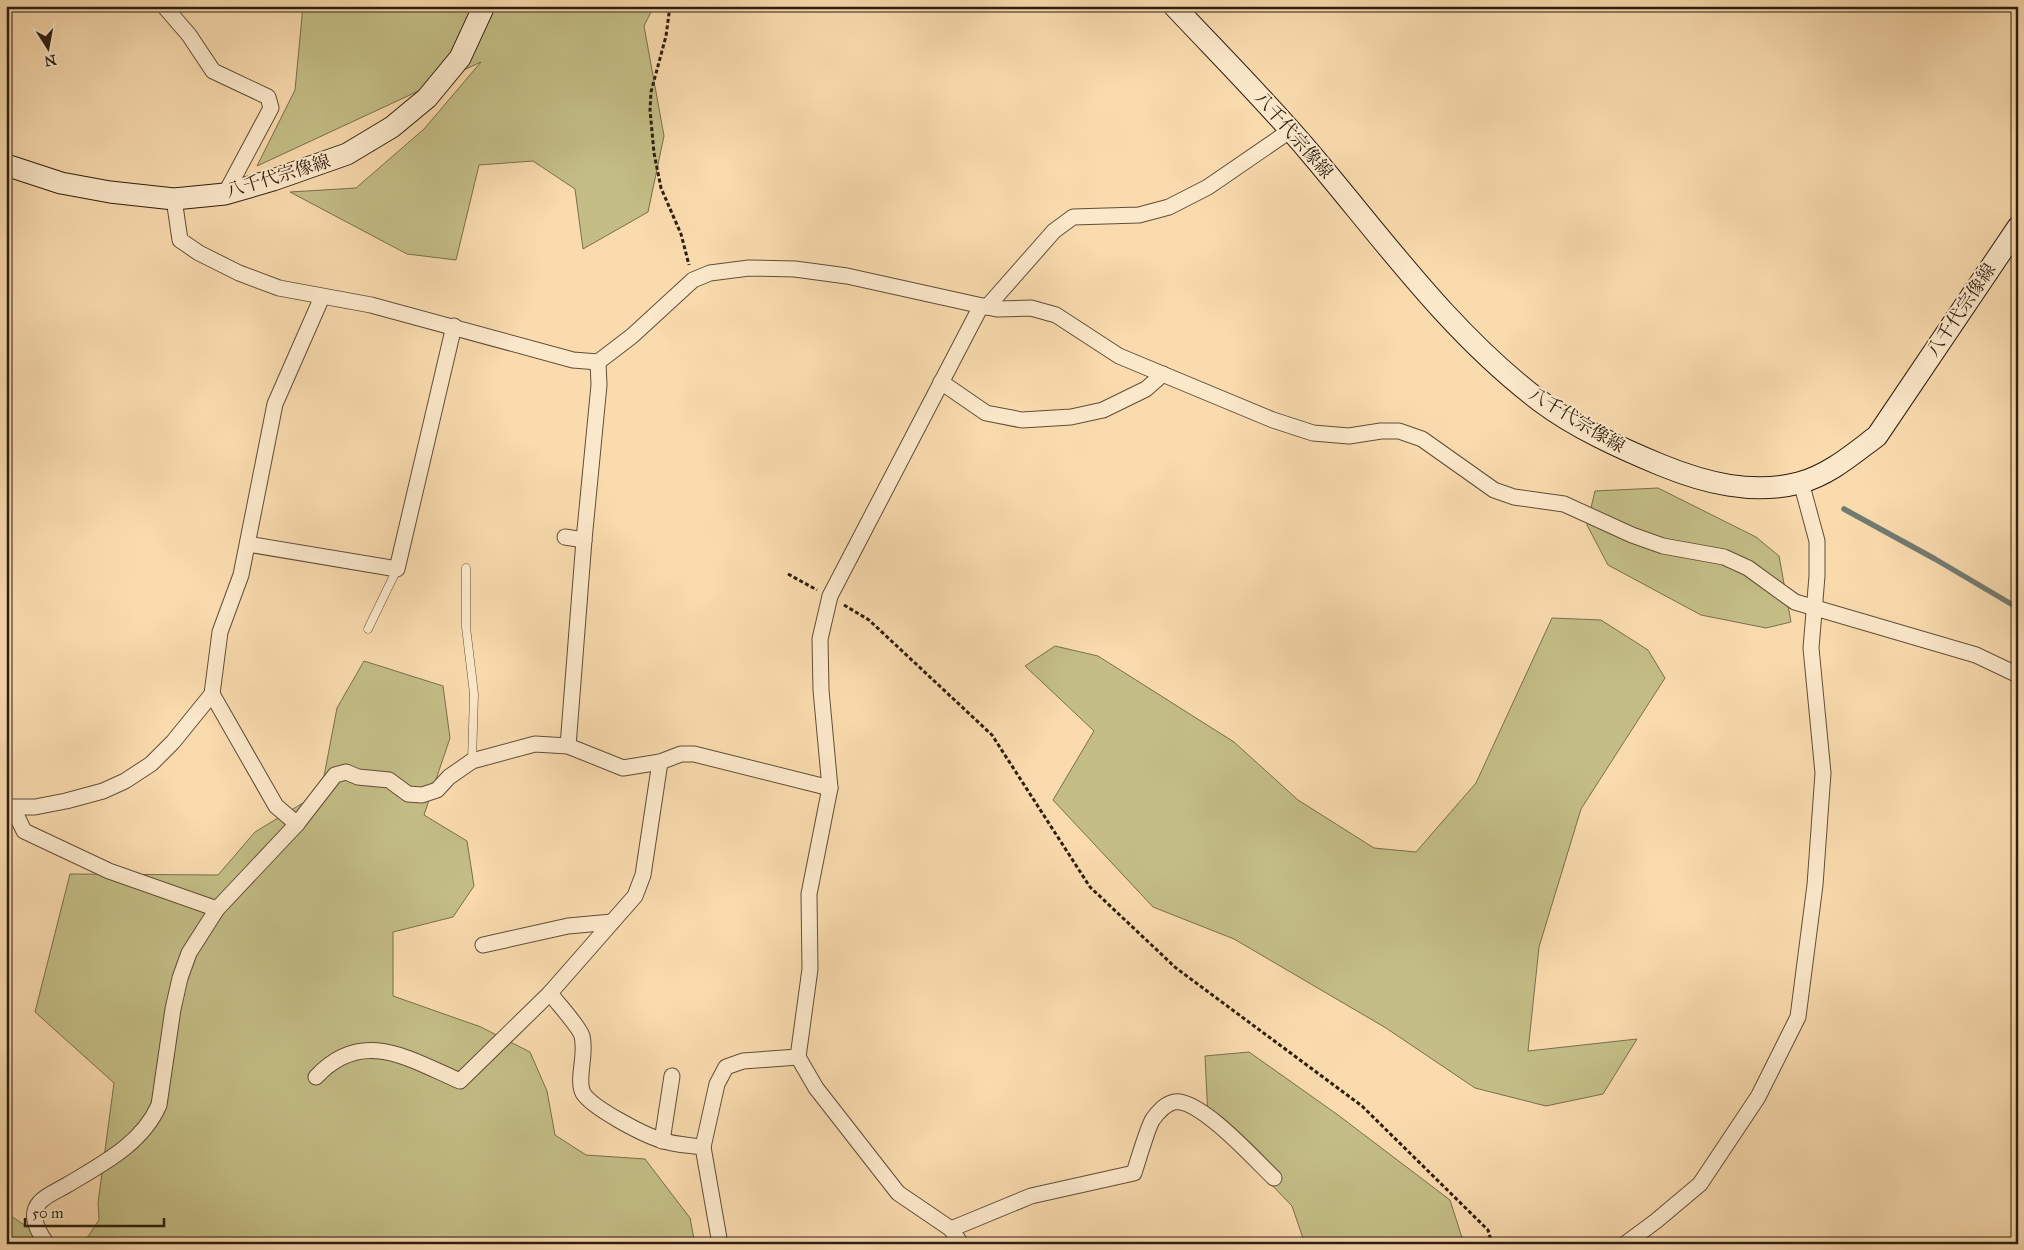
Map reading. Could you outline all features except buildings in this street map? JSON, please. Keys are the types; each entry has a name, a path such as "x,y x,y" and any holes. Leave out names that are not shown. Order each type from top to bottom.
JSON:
{"main road":[{"name":"八千代宗像線","path":"7,167 61,183 110,192 174,199 225,194 273,180 347,154 392,128 427,98 460,58 484,6"},
{"name":"八千代宗像線","path":"1174,6 1291,130 1430,297 1486,357 1542,402 1594,435 1640,457 1690,477 1738,487 1773,487 1801,482 1846,460 1877,436 2018,227"}],"street":[{"path":"164,6 189,35 213,71 268,97 271,108 225,194"},
{"path":"961,1244 950,1229 898,1193 816,1088 798,1057 810,968 809,894 830,788 821,690 820,640 830,596 941,382 984,307 1054,231 1072,217 1139,215 1169,207 1208,187 1291,130"},
{"path":"174,199 180,240 199,253 238,273 279,288 371,305 454,326 573,360 598,362 632,336 693,280 710,274 749,268 795,269 847,276 984,307 997,309 1031,308 1056,315 1119,356 1273,420 1313,433 1349,436 1381,431 1400,431 1422,439 1494,490 1514,497 1564,504 1632,535 1663,546 1724,557 1748,568 1795,602 1976,655 2018,675"},
{"path":"8,810 66,801 103,791 125,781 151,764 173,742 212,694 220,632 241,574 276,404 322,297"},
{"path":"248,544 397,570 454,326"},
{"path":"568,746 584,540 599,385 598,362"},
{"path":"941,382 986,413 1022,420 1071,417 1103,410 1146,389 1163,374"},
{"path":"1625,1244 1700,1184 1758,1097 1798,1017 1815,885 1824,773 1811,648 1817,576 1817,541 1801,482"},
{"path":"565,537 584,540"},
{"path":"212,694 276,806 297,824"},
{"path":"47,1244 39,1232 34,1217 40,1202 121,1152 153,1117 158,1105 180,978 189,953 217,908 297,824 335,775 340,772 346,772 358,777 389,780 408,794 422,795 437,790 449,777 472,761 535,744 568,746 623,768 660,762 681,754 694,754 830,788"},
{"path":"316,1077 327,1064 352,1052 374,1049 406,1057 460,1081 550,993 635,896 643,875 660,762"},
{"path":"8,810 24,831 109,872 217,908"},
{"path":"483,945 568,926 612,922"},
{"path":"550,993 581,1035 584,1058 580,1080 584,1093 591,1101 628,1126 662,1141 703,1147"},
{"path":"720,1244 703,1147 717,1084 726,1067 743,1061 798,1057"},
{"path":"662,1141 672,1076"},
{"path":"950,1229 1031,1196 1134,1173 1152,1120 1165,1106 1176,1102 1191,1106 1217,1122 1274,1178"}],"lane":[{"path":"466,568 466,627 474,694 472,761"},
{"path":"368,630 397,570"}],"path":[{"path":"670,6 666,36 651,92 652,136 662,188 681,234 693,280"},
{"path":"788,574 870,620 992,735 1090,887 1176,968 1362,1106 1488,1230 1492,1244"}],"shaded area":[{"path":"303,6 654,6 644,26 664,136 648,212 583,249 575,189 533,161 479,165 456,260 407,254 290,192 356,188 424,129 481,62 257,166 295,90"},
{"path":"1658,488 1756,537 1779,556 1791,622 1766,628 1701,615 1608,565 1587,525 1595,491"},
{"path":"1552,618 1601,620 1648,650 1665,678 1581,809 1539,947 1528,1051 1637,1039 1603,1094 1546,1106 1475,1088 1386,1028 1234,939 1153,907 1053,800 1094,731 1025,666 1055,646 1098,656 1234,742 1298,800 1374,848 1416,852 1476,783"},
{"path":"364,661 443,686 450,738 424,815 467,841 474,886 453,917 393,932 393,996 481,1027 530,1052 547,1091 555,1135 586,1155 645,1159 690,1218 695,1244 83,1244 99,1220 98,1203 114,1083 35,1012 70,874 218,875 255,832 321,792 337,708"},
{"path":"1249,1052 1338,1115 1450,1200 1464,1244 1305,1244 1292,1206 1208,1119 1205,1056"},
{"path":"6,1213 54,1244 6,1244"}],"waterway":[{"path":"1844,509 1935,559 2018,608"}]}
